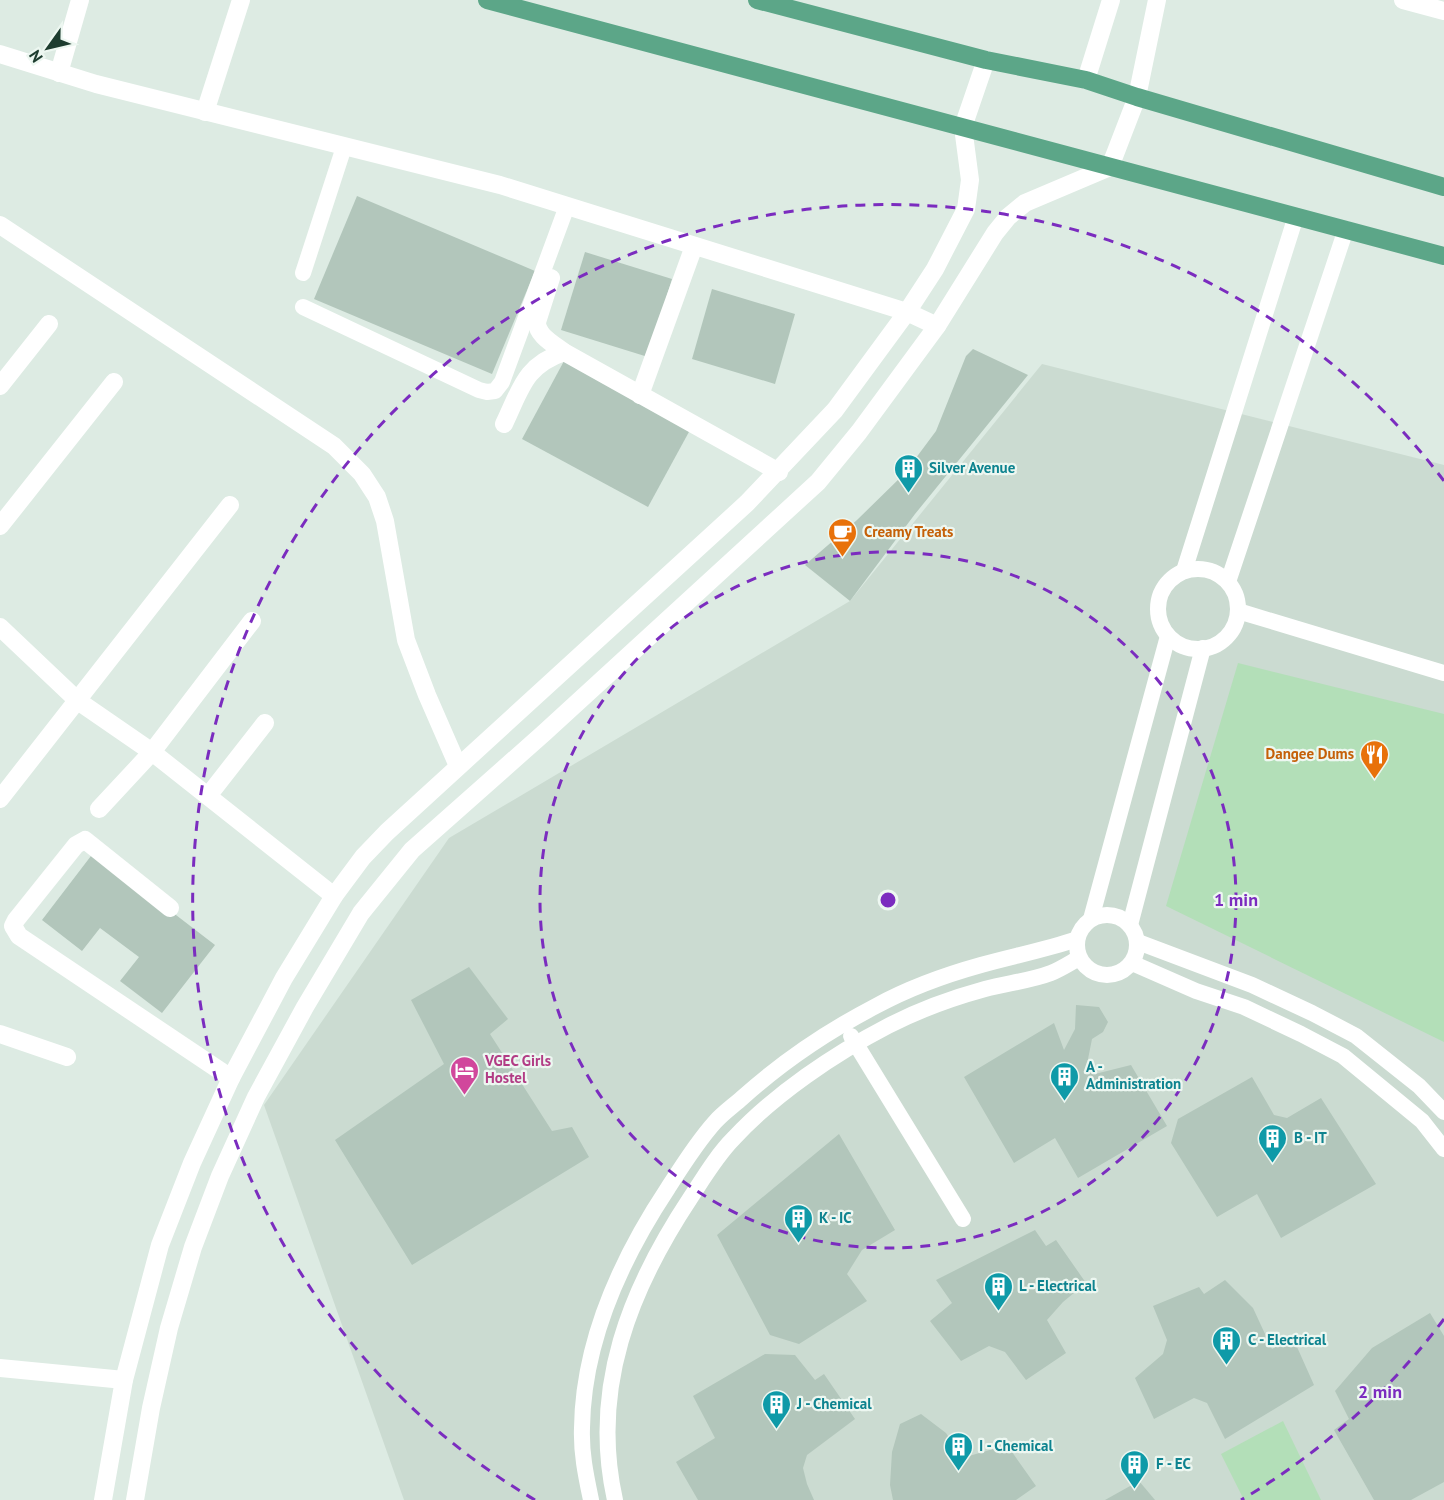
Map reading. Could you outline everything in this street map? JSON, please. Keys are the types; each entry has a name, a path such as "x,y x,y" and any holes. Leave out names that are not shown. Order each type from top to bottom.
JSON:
{"main road":[{"path":"487,0 1444,256"},
{"path":"757,0 986,60 1086,80 1444,187"}],"street":[{"path":"59,73 80,0"},
{"path":"205,112 241,0"},
{"path":"1086,80 1111,0"},
{"path":"135,1500 151,1408 170,1328 193,1247 220,1176 256,1097 305,1007 361,913 412,850 544,733 818,482 859,432 938,326 995,233 1008,218 1025,203 1110,167 1137,97 1157,0"},
{"path":"1403,0 1444,11"},
{"path":"0,54 59,73 205,112 500,186 907,312 938,326"},
{"path":"103,1500 124,1380 160,1245 192,1163 231,1078 284,978 334,896 363,856 458,766 747,503 779,472 835,410 907,312 935,269 966,209 970,180 963,127 986,60"},
{"path":"0,225 334,446 362,474 377,497 385,521 406,640 458,766"},
{"path":"640,395 694,246"},
{"path":"552,279 537,328 542,335 564,352 779,472"},
{"path":"0,386 49,324"},
{"path":"504,424 531,370 547,358 564,352"},
{"path":"0,526 114,382"},
{"path":"0,799 230,505"},
{"path":"99,809 152,752 252,621"},
{"path":"0,627 78,701 152,752 334,896"},
{"path":"208,796 265,723"},
{"path":"170,908 85,840 76,845 16,920 14,926 18,936 231,1078"},
{"path":"363,856 388,877"},
{"path":"0,1034 67,1057"},
{"path":"192,1163 220,1176"},
{"path":"0,1368 124,1380"}],"lane":[{"path":"303,273 344,147"},
{"path":"303,307 479,390 495,391 502,382 567,206"},
{"path":"1184,571 1296,216"},
{"path":"1228,582 1346,229"},
{"path":"1200,569 1215,573 1228,582 1236,596 1238,611 1234,627 1225,639 1211,647 1196,650 1180,645 1168,636 1160,622 1158,606 1161,591 1171,579 1184,571 1200,569"},
{"path":"1238,611 1444,673"},
{"path":"1091,919 1168,636"},
{"path":"1130,925 1203,648"},
{"path":"1101,915 1112,915 1122,918 1130,925 1138,942 1137,954 1122,972 1110,976 1098,974 1087,968 1079,958 1077,939 1082,928 1091,919 1101,915"},
{"path":"591,1500 584,1466 582,1428 590,1364 611,1294 652,1212 715,1122 767,1076 843,1024 876,1006 923,984 982,965 1046,950 1077,939"},
{"path":"1138,942 1252,985 1347,1032 1419,1086 1443,1110 1422,1121"},
{"path":"615,1500 608,1463 606,1428 615,1359 633,1304 673,1224 708,1170 733,1138 782,1094 887,1027 932,1006 988,988 1052,973 1079,958"},
{"path":"1131,963 1196,991 1244,1007 1343,1056 1422,1121 1444,1149"},
{"path":"843,1024 963,1219"},
{"path":"631,1252 653,1263"}],"shaded area":[{"path":"1042,364 1444,465 1444,1500 404,1500 264,1105 449,838 850,601"}],"green space":[{"path":"1238,663 1444,714 1444,1042 1166,906"},
{"path":"1283,1421 1321,1500 1244,1500 1221,1454"}],"building":[{"path":"357,196 535,271 492,374 314,299"},
{"path":"585,252 672,279 648,357 561,330"},
{"path":"712,289 795,314 775,384 692,359"},
{"name":"Silver Avenue","path":"973,349 1028,375 915,514 850,601 805,565 857,520 904,474 936,431 966,356"},
{"path":"564,361 690,430 648,507 522,439"},
{"path":"94,852 215,945 162,1013 120,981 139,957 100,928 82,951 42,920"},
{"name":"VGEC Girls Hostel","path":"469,967 508,1019 490,1034 552,1131 572,1127 589,1157 412,1265 335,1140 444,1064 411,1000"},
{"name":"A - Administration","path":"1076,1005 1099,1007 1108,1022 1103,1032 1092,1039 1088,1059 1095,1074 1131,1065 1167,1126 1078,1178 1055,1138 1014,1163 964,1077 1054,1023 1064,1050 1075,1029"},
{"name":"B - IT","path":"1252,1077 1274,1115 1287,1118 1321,1098 1376,1184 1281,1238 1257,1194 1217,1217 1171,1143 1178,1119"},
{"name":"K - IC","path":"839,1134 895,1230 862,1250 847,1274 867,1301 799,1344 770,1335 717,1235"},
{"name":"L - Electrical","path":"1035,1230 1046,1246 1056,1240 1086,1283 1063,1302 1047,1320 1066,1353 1026,1380 1005,1352 989,1346 961,1361 930,1321 952,1303 936,1280"},
{"name":"C - Electrical","path":"1225,1280 1253,1308 1272,1349 1293,1338 1314,1385 1225,1439 1207,1403 1194,1398 1154,1419 1135,1378 1163,1354 1167,1340 1153,1306 1199,1287 1204,1294"},
{"path":"1430,1313 1444,1336 1444,1482 1411,1500 1374,1500 1334,1430 1349,1419 1335,1391 1372,1348"},
{"name":"J - Chemical","path":"765,1354 795,1355 815,1380 824,1374 855,1419 807,1455 803,1468 814,1500 698,1500 676,1462 715,1438 693,1396"},
{"name":"I - Chemical","path":"921,1414 946,1433 958,1451 969,1456 1007,1445 1036,1486 1016,1500 893,1500 890,1485 892,1452 900,1424"},
{"name":"F - EC","path":"1139,1481 1155,1500 1105,1500"}],"place":[{"name":"Silver Avenue","path":"908,494"},
{"name":"Creamy Treats","path":"843,558"},
{"name":"Dangee Dums","path":"1375,780"},
{"name":"VGEC Girls Hostel","path":"464,1096"},
{"name":"A - Administration","path":"1065,1102"},
{"name":"B - IT","path":"1273,1164"},
{"name":"K - IC","path":"798,1244"},
{"name":"L - Electrical","path":"998,1312"},
{"name":"C - Electrical","path":"1227,1366"},
{"name":"J - Chemical","path":"776,1430"},
{"name":"I - Chemical","path":"958,1472"},
{"name":"F - EC","path":"1135,1490"}]}
